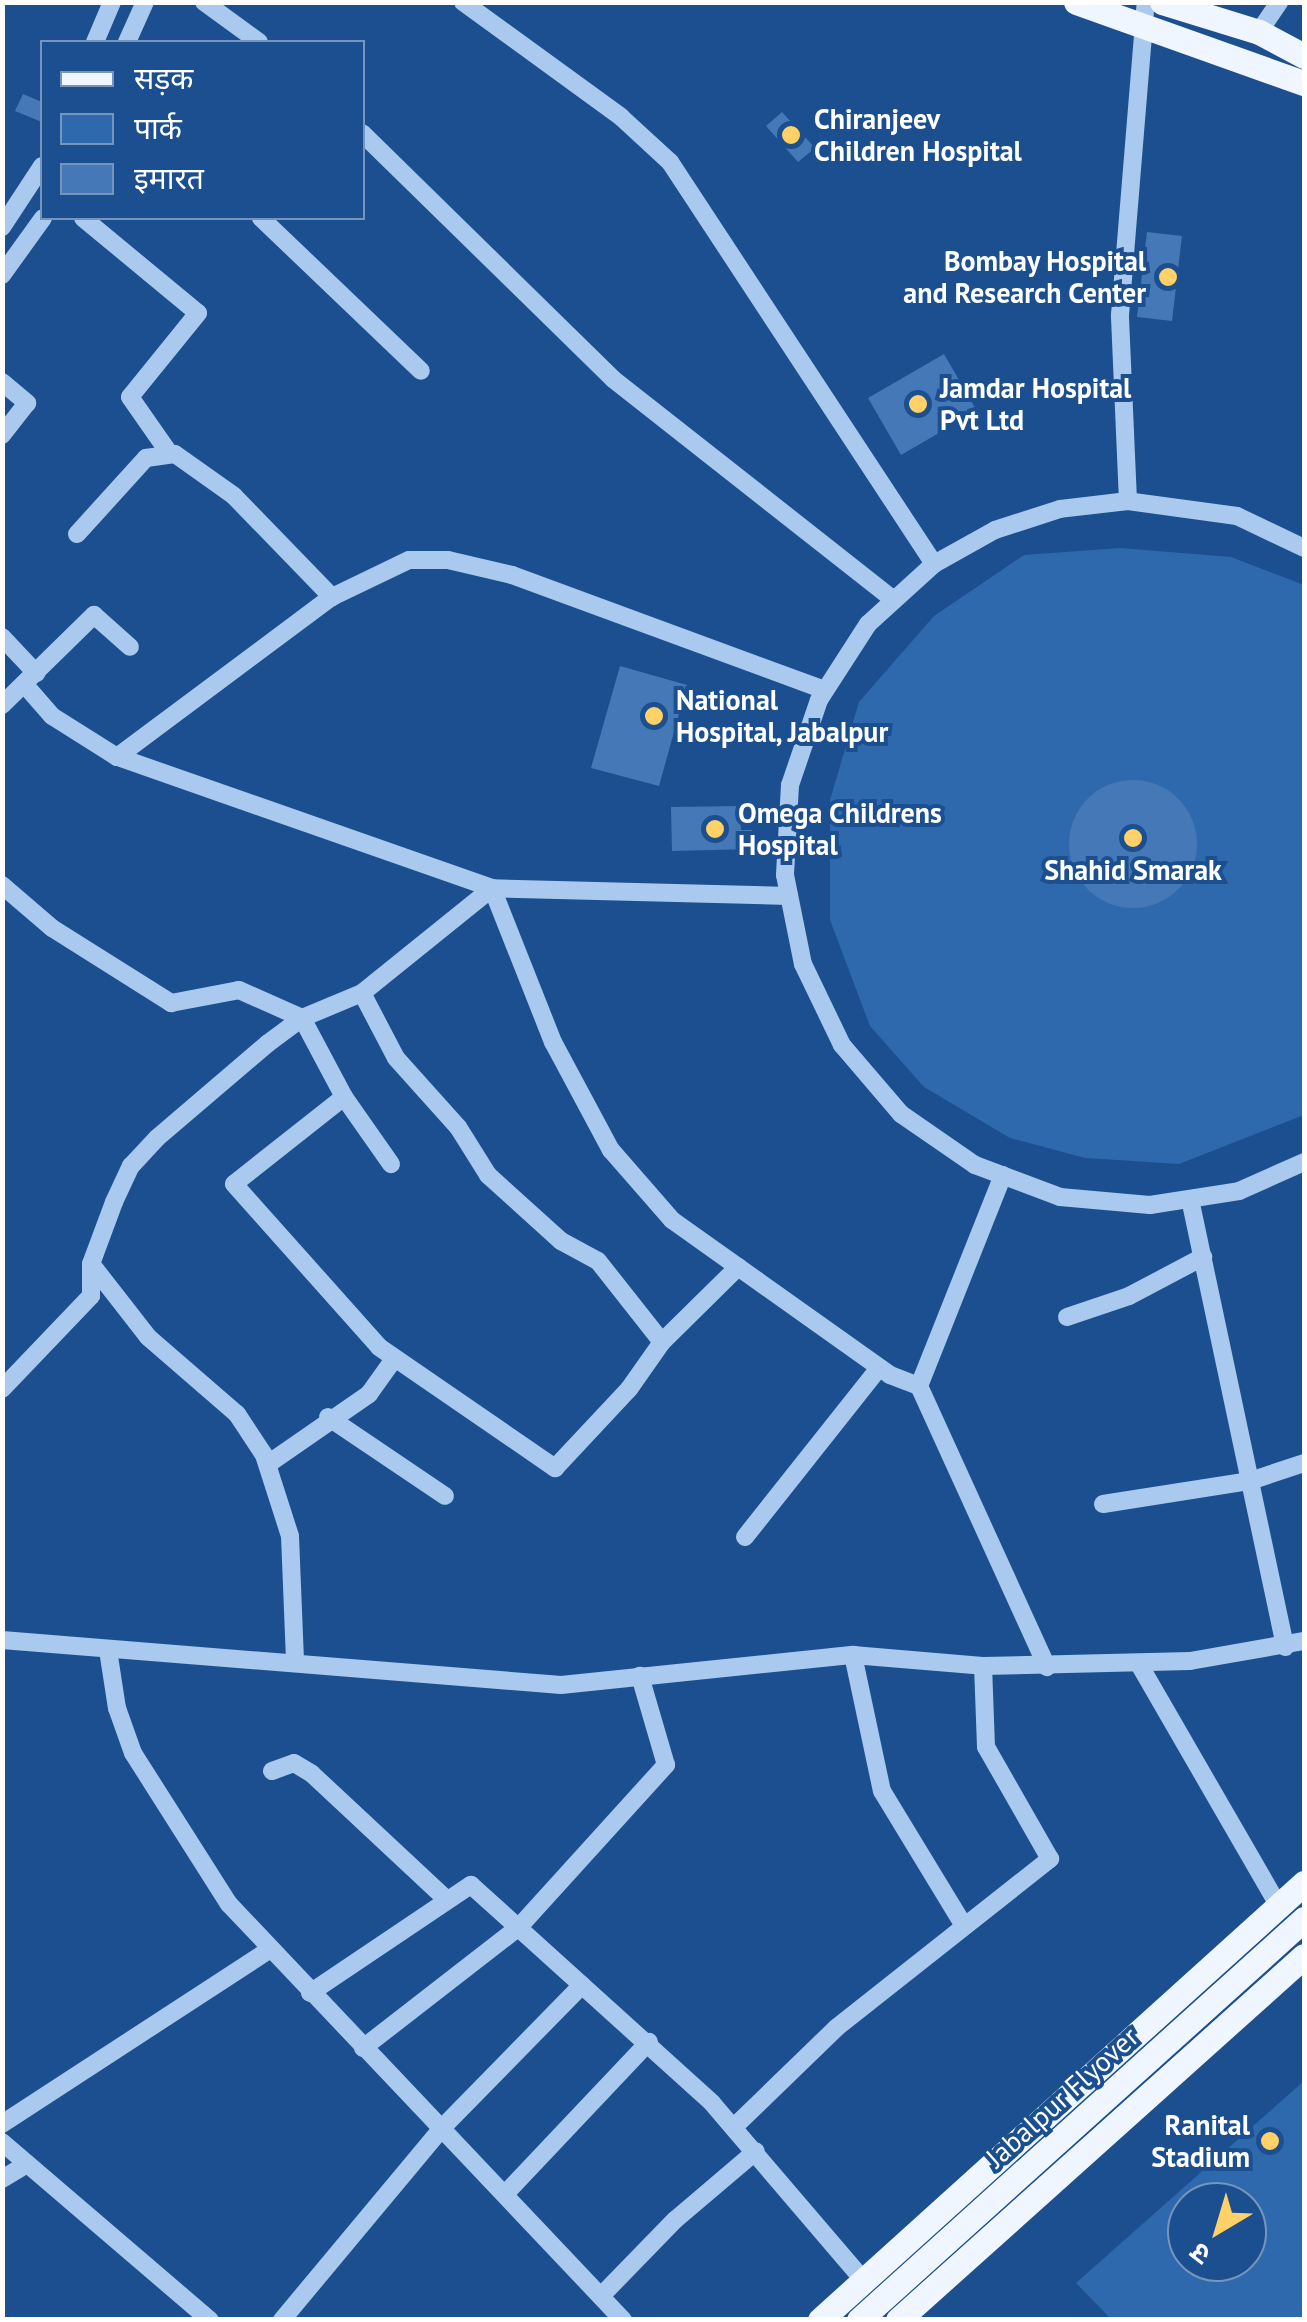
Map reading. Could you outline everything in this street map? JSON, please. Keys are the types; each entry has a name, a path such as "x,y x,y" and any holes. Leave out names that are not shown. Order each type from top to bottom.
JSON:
{"main road":[{"path":"1076,2 1145,13 1304,83"},
{"path":"1162,2 1259,32 1304,56"},
{"path":"820,2320 1304,1883"},
{"name":"Jabalpur Flyover","path":"859,2320 1304,1919"},
{"path":"898,2320 1304,1956"},
{"path":"977,2181 1009,2219"}],"street":[{"path":"96,40 112,2"},
{"path":"129,40 145,2"},
{"path":"204,2 255,40"},
{"path":"463,2 621,118 670,162 934,564"},
{"path":"1259,32 1278,2"},
{"path":"1128,501 1120,315 1145,13"},
{"path":"365,136 614,379 894,600"},
{"path":"2,227 40,169"},
{"path":"2,275 42,220"},
{"path":"85,220 198,313 199,319 130,397 169,453 234,496 332,597"},
{"path":"262,220 422,371"},
{"path":"2,382 26,403 2,435"},
{"path":"77,534 146,458 169,453"},
{"path":"1304,548 1237,516 1128,501 1060,509 995,530 934,564 868,624 825,690 790,785 789,896 803,964 842,1045 901,1114 975,1165 1060,1196 1150,1205 1239,1191 1304,1162"},
{"path":"118,757 332,597 393,566 448,560 512,575 825,690"},
{"path":"2,706 94,615 130,648"},
{"path":"2,637 52,716 118,757 492,888 789,896"},
{"path":"2,885 52,928 171,1003 239,990 302,1018 344,1097 391,1164"},
{"path":"2,1389 91,1296 91,1264 131,1166 302,1018 362,993 492,888"},
{"path":"492,888 553,1042 611,1150 672,1220 879,1368 919,1386 1046,1667"},
{"path":"362,993 396,1058 458,1127 488,1175 561,1241 598,1261 662,1342"},
{"path":"344,1097 234,1184 394,1358 555,1468 629,1389 662,1342 738,1267"},
{"path":"919,1386 1003,1175"},
{"path":"1190,1198 1285,1648"},
{"path":"1067,1317 1129,1296 1203,1257"},
{"path":"91,1264 148,1337 237,1414 268,1464 290,1536 295,1661"},
{"path":"268,1464 328,1418 369,1394 394,1358"},
{"path":"745,1537 879,1368"},
{"path":"328,1418 444,1496"},
{"path":"1103,1504 1250,1481 1304,1463"},
{"path":"2,1640 295,1661 561,1686 852,1655 983,1666 1138,1664 1285,1648 1304,1640"},
{"path":"108,1650 117,1708 133,1753 230,1904 269,1950 506,2193 622,2320"},
{"path":"852,1655 882,1791 964,1926"},
{"path":"1138,1664 1278,1905"},
{"path":"734,2127 802,2056 1050,1859 986,1747 983,1666"},
{"path":"363,2048 519,1927 666,1765 640,1676"},
{"path":"272,1771 294,1763 312,1774 446,1900"},
{"path":"310,1993 471,1885 649,2042 734,2127 864,2281"},
{"path":"2,2124 269,1950"},
{"path":"282,2320 442,2128 582,1986"},
{"path":"506,2193 649,2042"},
{"path":"2,2142 210,2320"},
{"path":"601,2296 756,2151"},
{"path":"2,2179 27,2164"}],"green space":[{"path":"1120,548 1231,557 1304,585 1304,1115 1179,1164 1085,1158 1010,1138 924,1087 870,1026 830,920 830,800 859,702 934,616 1024,555"},
{"name":"Ranital Stadium","path":"1304,2081 1304,2319 1111,2319 1076,2283 1167,2202 1167,2282 1267,2282 1267,2182 1190,2182"}],"building":[{"path":"23,94 40,101 40,121 15,111"},
{"path":"782,112 815,148 798,162 766,126"},
{"path":"1147,232 1182,236 1172,321 1137,317"},
{"path":"944,354 977,411 901,455 868,398"},
{"path":"620,666 687,685 659,786 591,768"},
{"name":"Shahid Smarak","path":"1133,780 1158,784 1179,798 1193,819 1197,844 1193,869 1179,890 1158,904 1133,908 1108,904 1087,890 1073,869 1069,844 1073,819 1087,798 1108,784"},
{"path":"740,806 741,830 752,830 753,849 672,851 671,807"}],"place":[{"name":"Chiranjeev Children Hospital","path":"791,135"},
{"name":"Bombay Hospital and Research Center","path":"1168,277"},
{"name":"Jamdar Hospital Pvt Ltd","path":"918,404"},
{"name":"National Hospital, Jabalpur","path":"654,716"},
{"name":"Omega Childrens Hospital","path":"715,829"},
{"name":"Shahid Smarak","path":"1133,838"},
{"name":"Ranital Stadium","path":"1270,2141"}]}
